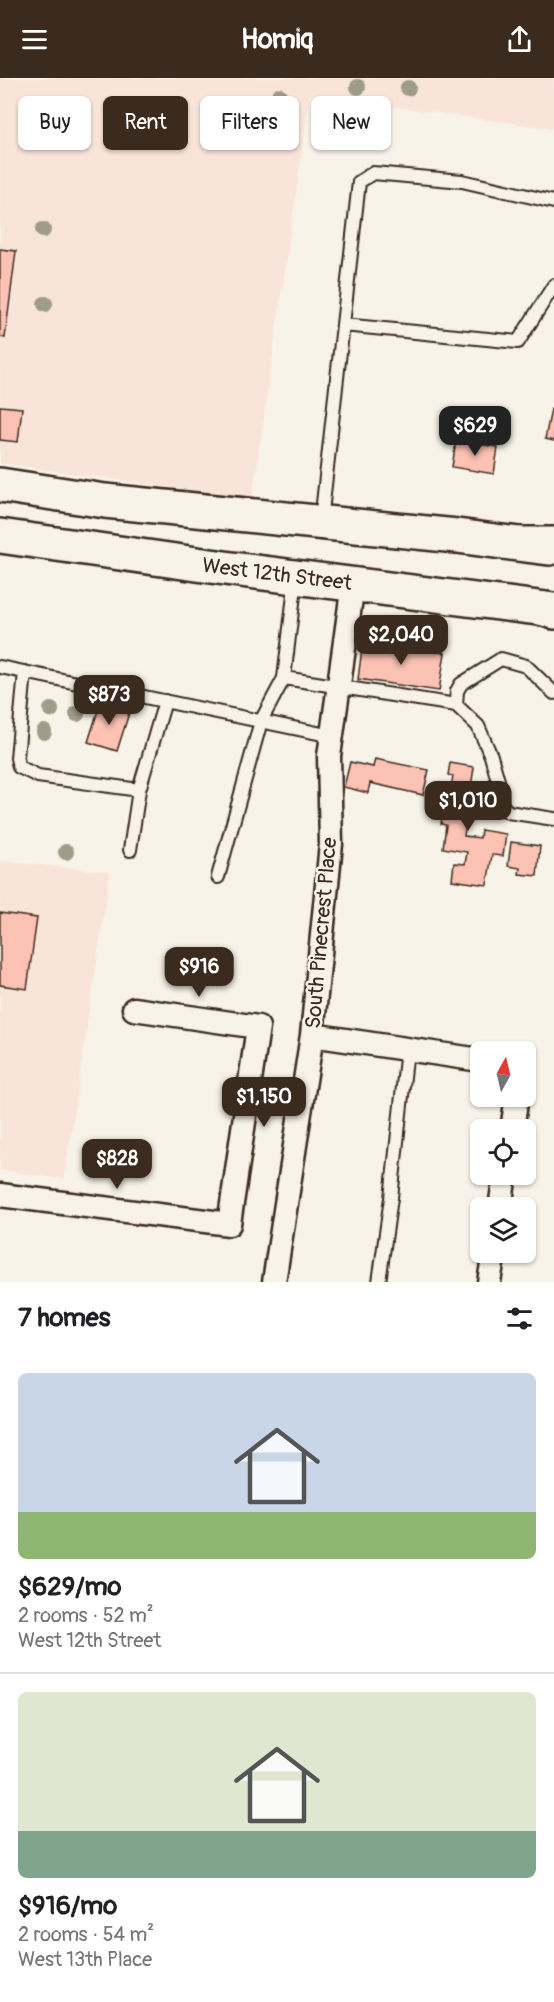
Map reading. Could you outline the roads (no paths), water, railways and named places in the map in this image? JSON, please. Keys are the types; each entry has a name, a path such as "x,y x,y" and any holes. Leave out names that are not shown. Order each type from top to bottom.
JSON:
{"main road":[{"path":"0,485 105,501 554,549"},
{"name":"West 12th Street","path":"0,536 551,610"},
{"path":"520,544 554,544"}],"street":[{"name":"South Pinecrest Place","path":"274,1282 312,1035 331,844 328,777 353,584"},
{"path":"0,1195 229,1224 258,1026 134,1009"},
{"path":"312,1035 470,1058"},
{"path":"489,1282 492,1263"}],"lane":[{"path":"321,523 359,182 373,173 462,181 554,202"},
{"path":"343,325 518,342 554,285"},
{"path":"218,877 261,722 284,678 296,577"},
{"path":"456,705 457,691 461,684 501,659 526,666 554,693"},
{"path":"0,667 332,736"},
{"path":"25,672 17,758 19,767 38,776 139,790"},
{"path":"284,678 456,705 478,726 483,735 499,784 501,804 508,812 554,819"},
{"path":"130,850 139,790 165,701"},
{"path":"379,1282 407,1049"}]}
